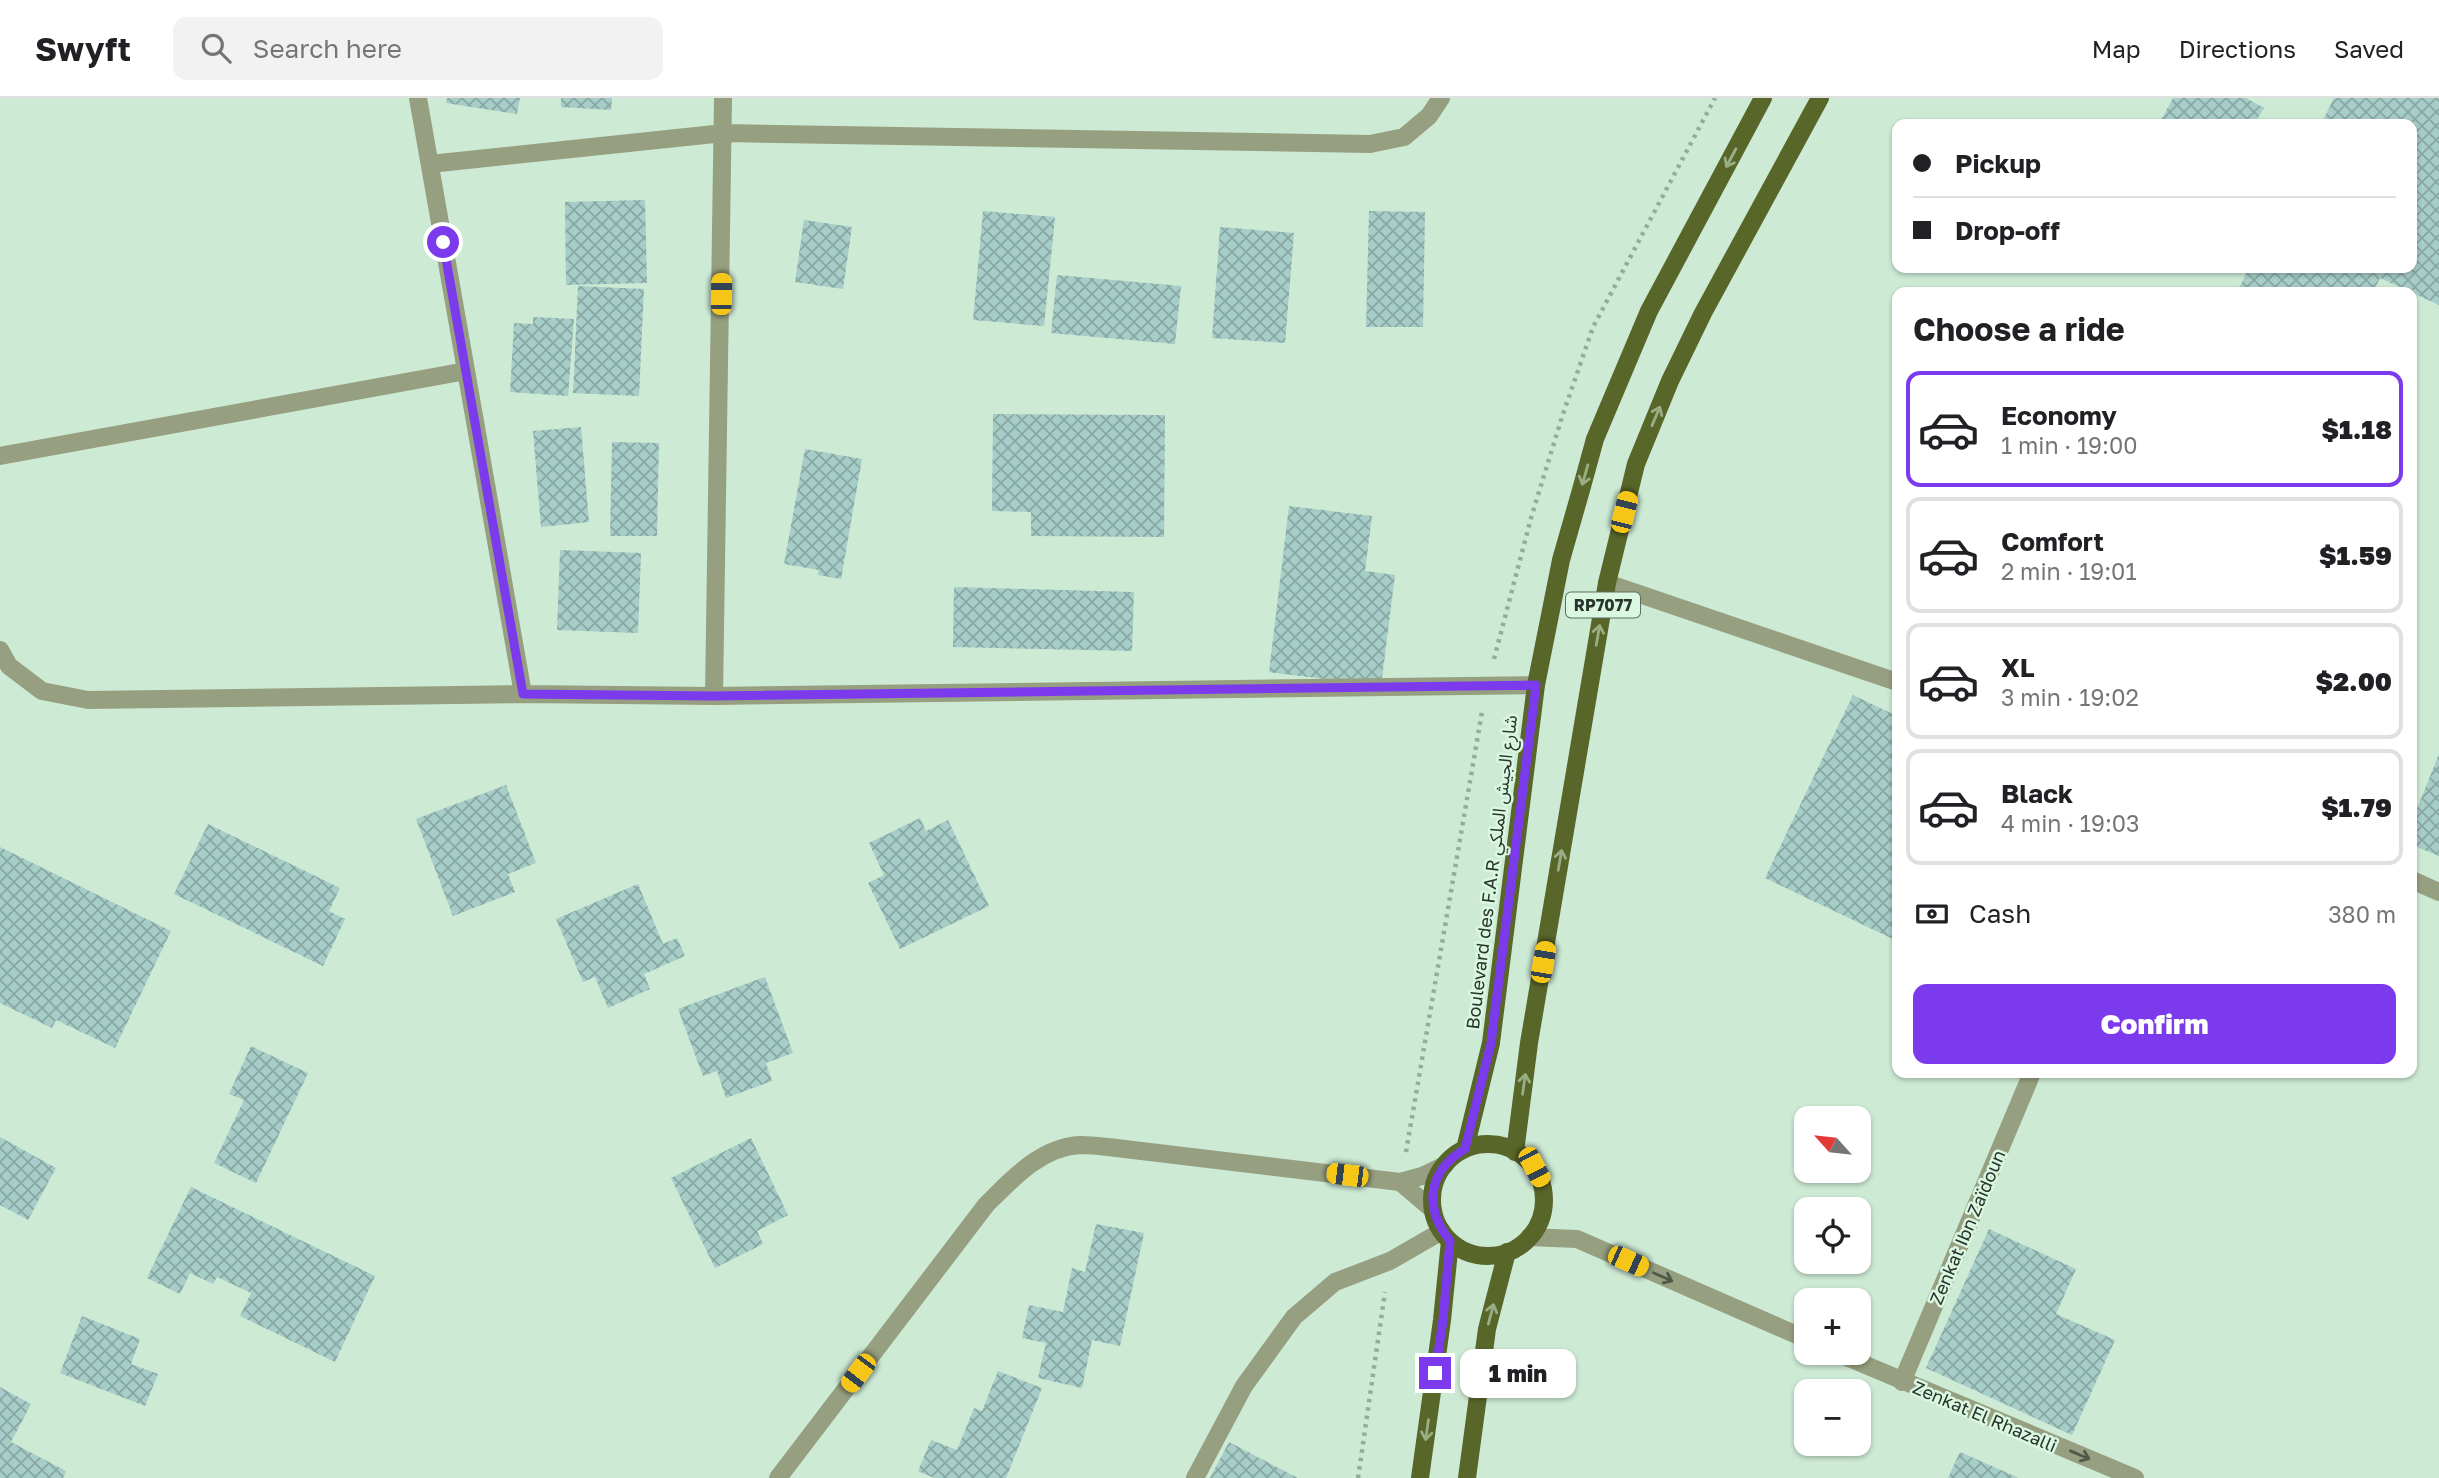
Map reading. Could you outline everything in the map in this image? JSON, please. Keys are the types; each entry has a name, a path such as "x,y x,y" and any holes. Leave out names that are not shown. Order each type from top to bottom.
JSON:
{"main road":[{"name":"Boulevard des F.A.R شارع الجيش الملكي","path":"1465,1149 1491,1043 1536,685 1561,560 1595,439 1649,312 1763,98"},
{"name":"RP7077","path":"1515,1152 1530,1043 1607,583 1636,464 1670,381 1709,301 1820,98"},
{"path":"1480,1144 1495,1144 1515,1152 1534,1167 1541,1181 1544,1196 1538,1225 1521,1245 1507,1252 1494,1256 1462,1250 1446,1236 1433,1210 1432,1192 1438,1175 1454,1155 1480,1144"},
{"path":"1420,1478 1443,1320 1446,1236"},
{"path":"1467,1478 1487,1329 1507,1252"}],"street":[{"path":"418,98 523,694"},
{"path":"714,696 723,98"},
{"path":"430,164 724,133 1370,145 1404,137 1429,116 1441,98"},
{"path":"0,456 466,371"},
{"path":"1607,583 1892,680"},
{"path":"0,650 9,666 42,691 88,700 523,694 714,696 1536,685"},
{"path":"2417,882 2439,892"},
{"name":"Zenkat Ibn Zaïdoun","path":"1902,1382 2030,1078"},
{"path":"778,1478 986,1205 1019,1171 1055,1149 1080,1145 1108,1147 1401,1182 1422,1177 1445,1164"},
{"path":"1401,1182 1433,1210"},
{"path":"1195,1478 1244,1386 1294,1317 1335,1282 1446,1236"},
{"path":"1530,1237 1577,1239 1794,1334"},
{"name":"Zenkat El Rhazalli","path":"1864,1365 2134,1478"}],"path":[{"path":"1401,1182 1487,685"},
{"path":"1358,1478 1390,1261"}],"building":[{"path":"447,98 520,98 517,114 446,103"},
{"path":"561,98 612,98 611,110 561,107"},
{"path":"2173,98 2246,98 2264,108 2257,119 2162,119"},
{"path":"2334,98 2439,98 2439,305 2417,295 2417,287 2400,287 2380,278 2376,287 2240,287 2246,273 2417,273 2417,119 2324,119"},
{"path":"645,200 647,283 566,285 565,202"},
{"path":"983,211 1055,217 1044,326 973,320"},
{"path":"1369,211 1425,212 1423,327 1366,327"},
{"path":"804,220 852,227 843,289 795,282"},
{"path":"1220,227 1294,233 1285,343 1212,338"},
{"path":"1057,275 1181,286 1175,344 1051,333"},
{"path":"578,286 644,289 639,396 573,393"},
{"path":"533,317 574,319 568,396 510,392 514,323 533,324"},
{"path":"993,414 1165,415 1164,537 1031,536 1031,512 992,511"},
{"path":"581,427 589,522 541,527 533,431"},
{"path":"612,442 659,443 657,536 610,536"},
{"path":"805,449 862,459 841,579 818,575 819,570 784,564"},
{"path":"1289,506 1372,516 1365,571 1395,575 1381,686 1269,672"},
{"path":"560,550 641,553 638,633 557,630"},
{"path":"954,587 1134,592 1132,651 953,647"},
{"path":"1853,695 1892,714 1892,939 1765,878"},
{"path":"2439,754 2439,856 2417,847 2417,809"},
{"path":"506,785 536,863 508,874 515,892 453,916 416,819"},
{"path":"920,818 926,831 948,820 989,906 900,949 868,883 884,875 869,843"},
{"path":"208,824 340,888 329,911 345,919 323,966 174,894"},
{"path":"0,847 171,931 115,1048 56,1020 52,1028 0,1003"},
{"path":"638,884 663,944 677,938 685,956 644,974 650,989 608,1008 595,977 583,982 556,919"},
{"path":"765,977 793,1053 766,1063 772,1081 726,1098 717,1071 703,1076 678,1009"},
{"path":"251,1046 308,1073 256,1183 214,1163 244,1100 229,1094"},
{"path":"0,1137 56,1168 28,1220 0,1205"},
{"path":"751,1138 788,1215 757,1231 763,1244 715,1268 671,1178"},
{"path":"191,1187 375,1276 335,1362 240,1316 251,1293 217,1277 213,1284 190,1273 180,1294 147,1278"},
{"path":"1096,1224 1144,1233 1120,1346 1092,1340 1082,1388 1038,1378 1046,1343 1022,1338 1029,1305 1063,1312 1072,1268 1085,1272"},
{"path":"1989,1229 2076,1269 2056,1314 2115,1340 2072,1435 1926,1368"},
{"path":"82,1316 140,1339 131,1364 158,1374 145,1406 60,1373"},
{"path":"998,1371 1042,1388 1006,1478 934,1478 918,1471 931,1440 957,1450 974,1408 982,1411"},
{"path":"0,1387 31,1404 11,1442 66,1471 63,1478 0,1478"},
{"path":"1229,1442 1298,1478 1210,1478"},
{"path":"1960,1452 2019,1478 1948,1478"}],"route":[{"path":"443,242 523,694 714,696 1536,685 1491,1043 1465,1149 1445,1164 1432,1192 1433,1210 1439,1227 1450,1241 1435,1373"}]}
